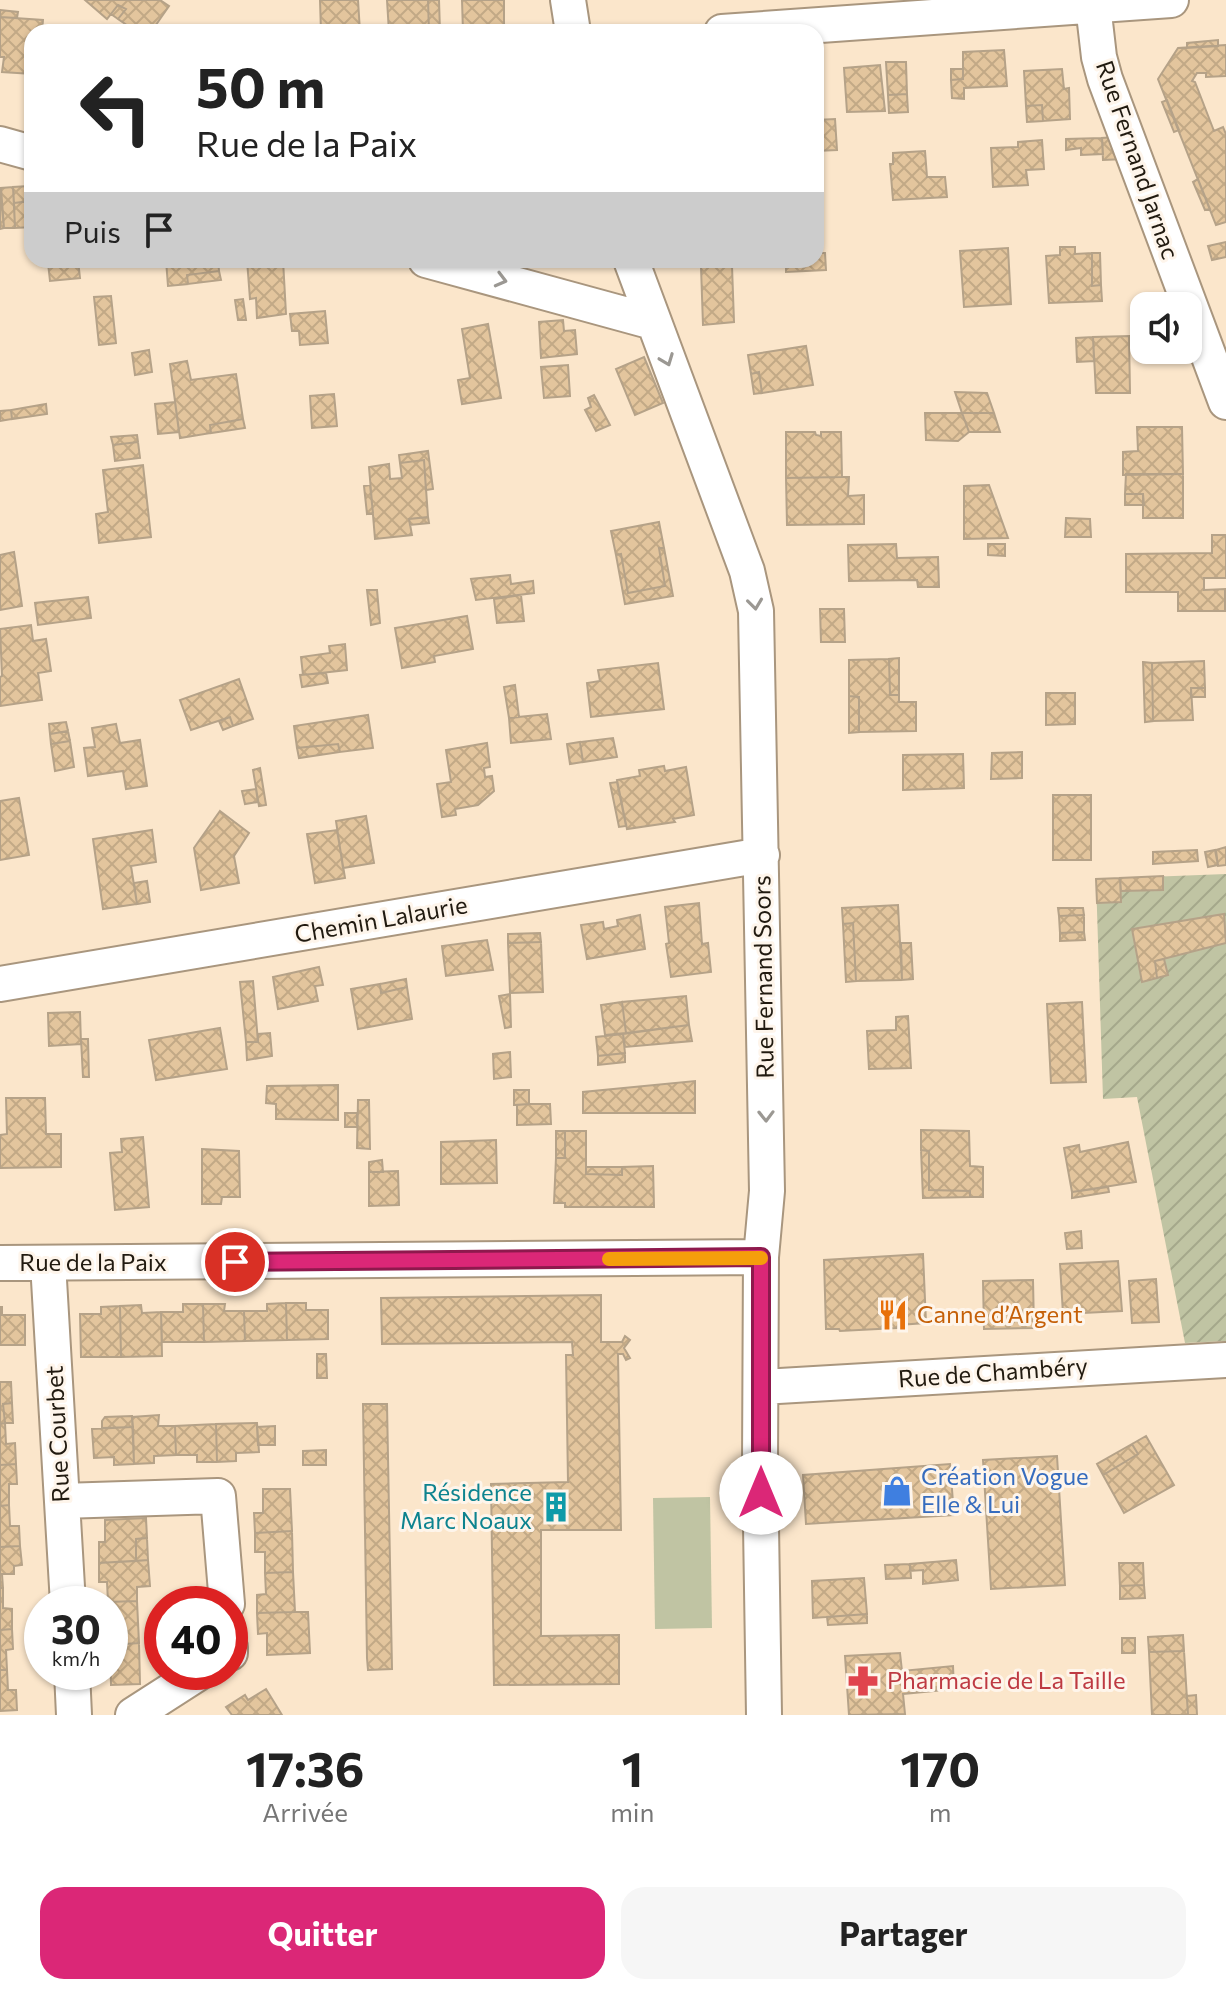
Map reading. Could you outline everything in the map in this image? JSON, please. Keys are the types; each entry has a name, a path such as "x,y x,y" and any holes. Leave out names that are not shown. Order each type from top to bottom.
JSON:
{"street":[{"path":"568,0 572,24"},
{"path":"824,25 1171,0"},
{"name":"Rue Fernand Jarnac","path":"1093,5 1105,79 1226,402"},
{"path":"0,144 24,151"},
{"path":"455,268 653,322"},
{"name":"Rue Fernand Soors","path":"634,268 753,588 756,611 767,1191 761,1257 755,1710"},
{"name":"Chemin Lalaurie","path":"0,984 762,855"},
{"name":"Rue de la Paix","path":"0,1263 761,1257"},
{"name":"Rue Courbet","path":"48,1263 67,1586"},
{"name":"Rue de Chambéry","path":"761,1387 1226,1360"},
{"path":"62,1501 218,1496 226,1586"},
{"path":"73,1690 74,1715"},
{"path":"133,1715 172,1690"}],"green space":[{"path":"1226,874 1226,1341 1185,1343 1137,1097 1103,1099 1096,879"},
{"path":"710,1497 712,1628 655,1629 653,1498"}],"building":[{"path":"85,0 160,0 169,6 157,24 125,24 118,19 126,9 118,5 107,19"},
{"path":"320,0 358,0 360,24 321,24"},
{"path":"387,0 428,0 429,24 388,24"},
{"path":"428,0 439,0 440,24 429,24"},
{"path":"462,0 504,0 504,24 463,24"},
{"path":"118,5 126,9 118,19 111,14"},
{"path":"0,10 18,12 17,18 0,17"},
{"path":"0,17 43,20 43,24 24,24 24,73 2,72 4,57 0,57"},
{"path":"1218,40 1218,46 1187,48 1187,43"},
{"path":"1226,45 1226,76 1206,77 1206,73 1197,73 1192,81 1214,131 1223,127 1226,134 1226,222 1216,225 1158,79 1178,48"},
{"path":"1004,50 1007,86 964,88 964,99 952,98 951,80 963,79 963,52"},
{"path":"886,62 906,62 907,94 888,95"},
{"path":"880,65 885,111 847,112 844,68"},
{"path":"951,69 963,69 963,79 951,80"},
{"path":"1062,69 1064,89 1069,88 1070,119 1043,121 1042,105 1026,106 1024,71"},
{"path":"907,94 908,112 889,113 888,95"},
{"path":"1167,100 1179,130 1174,132 1162,102"},
{"path":"1042,105 1043,121 1027,122 1026,106"},
{"path":"835,119 837,150 824,151 824,120"},
{"path":"1116,137 1125,159 1103,160 1102,138"},
{"path":"1102,138 1103,154 1081,155 1081,148 1066,150 1066,139"},
{"path":"1042,140 1044,169 1026,170 1028,185 993,187 991,148 1018,147 1018,142"},
{"path":"925,151 927,177 945,177 947,197 893,200 890,164 893,164 893,153"},
{"path":"1198,179 1210,209 1205,210 1193,182"},
{"path":"24,186 24,202 14,203 13,187"},
{"path":"13,187 15,228 4,228 1,188"},
{"path":"0,188 4,228 0,229"},
{"path":"24,202 24,227 15,228 14,203"},
{"path":"1226,242 1226,257 1212,260 1208,246"},
{"path":"1060,247 1075,247 1075,254 1092,253 1092,286 1101,285 1102,301 1049,303 1046,256 1060,255"},
{"path":"1008,248 1011,304 964,307 960,251"},
{"path":"825,253 826,270 786,272 786,268 824,268"},
{"path":"1092,253 1100,253 1101,285 1092,286"},
{"path":"49,268 79,268 80,278 50,281"},
{"path":"167,268 219,268 219,271 187,275 188,284 168,286"},
{"path":"248,268 283,268 286,314 257,318 256,298 250,299"},
{"path":"701,268 732,268 734,322 703,325"},
{"path":"219,271 221,280 188,284 187,275"},
{"path":"111,296 116,343 99,345 94,297"},
{"path":"243,299 246,320 238,320 235,300"},
{"path":"325,311 328,343 300,345 299,331 292,331 290,314"},
{"path":"563,320 564,331 575,330 577,354 541,358 539,322"},
{"path":"488,324 501,398 462,404 458,380 470,378 462,329"},
{"path":"1129,336 1130,393 1096,393 1093,337"},
{"path":"1093,337 1094,361 1077,362 1076,338"},
{"path":"806,346 813,385 762,393 759,372 751,374 748,355"},
{"path":"149,350 152,372 135,375 132,353"},
{"path":"644,357 663,403 635,415 616,369"},
{"path":"187,361 191,380 236,374 243,419 210,425 211,433 180,438 170,364"},
{"path":"568,365 570,396 544,398 541,367"},
{"path":"759,372 762,393 754,394 751,374"},
{"path":"955,392 987,393 994,413 962,413"},
{"path":"334,394 337,426 312,428 310,396"},
{"path":"594,395 610,425 596,431 585,410 591,407 588,398"},
{"path":"175,402 179,432 158,434 155,404"},
{"path":"46,404 47,414 12,419 11,410"},
{"path":"11,410 12,419 0,421 0,411"},
{"path":"925,413 962,413 969,432 958,441 926,440"},
{"path":"962,413 994,413 1000,432 969,432"},
{"path":"243,419 245,428 211,433 210,425"},
{"path":"1137,427 1182,427 1183,474 1123,475 1123,452 1138,451"},
{"path":"786,432 815,432 821,436 821,432 841,432 842,477 786,478"},
{"path":"137,435 138,442 113,445 111,437"},
{"path":"138,442 140,458 115,461 113,445"},
{"path":"428,451 433,489 426,490 424,460 400,463 399,455"},
{"path":"424,460 428,517 409,519 412,535 375,539 369,467 389,464 390,479 402,478 400,463"},
{"path":"143,465 151,537 99,543 96,514 108,512 103,470"},
{"path":"1126,474 1183,474 1183,518 1143,518 1143,494 1125,494"},
{"path":"849,477 848,496 864,495 864,524 787,525 786,478"},
{"path":"370,485 373,513 367,514 364,486"},
{"path":"989,485 1008,538 964,539 964,486"},
{"path":"1125,494 1143,494 1144,505 1125,505"},
{"path":"428,517 429,523 410,525 409,519"},
{"path":"1066,518 1090,519 1091,537 1065,537"},
{"path":"659,522 664,548 659,548 665,586 628,593 621,554 616,555 611,531"},
{"path":"1212,535 1226,535 1226,578 1204,578 1204,590 1225,589 1225,611 1178,611 1178,592 1126,592 1126,554 1212,553"},
{"path":"896,544 897,558 938,557 939,587 918,587 917,580 849,581 848,545"},
{"path":"988,544 1005,544 1005,556 988,555"},
{"path":"659,548 664,548 673,596 625,604 616,555 621,554 628,593 665,586"},
{"path":"14,552 22,606 0,610 0,555"},
{"path":"510,575 511,584 533,581 534,593 476,600 471,579"},
{"path":"367,590 377,590 380,623 371,625"},
{"path":"521,595 524,621 497,623 494,599"},
{"path":"88,597 91,618 38,625 35,603"},
{"path":"820,609 844,609 845,642 821,642"},
{"path":"467,616 473,649 434,656 435,662 402,668 395,628"},
{"path":"31,625 33,641 46,639 51,671 38,673 42,700 0,706 0,629"},
{"path":"345,644 347,670 303,675 301,657 330,653 329,646"},
{"path":"899,658 899,695 890,695 889,659"},
{"path":"889,659 890,695 899,695 899,702 916,702 916,731 859,732 859,697 849,696 849,660"},
{"path":"1204,661 1205,688 1191,688 1193,720 1153,721 1152,663"},
{"path":"1143,662 1152,663 1153,721 1145,722"},
{"path":"658,663 664,709 591,717 587,683 600,681 598,670"},
{"path":"326,673 328,683 302,687 300,675"},
{"path":"239,679 253,719 233,726 230,717 191,730 180,700"},
{"path":"515,685 519,717 509,718 504,687"},
{"path":"1191,688 1205,688 1205,697 1191,697"},
{"path":"1046,693 1075,693 1075,724 1046,725"},
{"path":"849,696 859,697 859,732 849,733"},
{"path":"547,714 551,739 511,743 509,718"},
{"path":"368,715 373,748 340,752 338,744 297,748 294,726"},
{"path":"230,717 233,726 223,730 219,721"},
{"path":"66,722 68,731 50,734 49,724"},
{"path":"116,724 120,743 140,740 147,786 126,789 123,771 88,776 84,748 95,747 92,728"},
{"path":"68,731 70,741 51,744 50,734"},
{"path":"613,738 617,757 583,762 580,742"},
{"path":"70,741 74,767 55,771 51,744"},
{"path":"580,742 583,762 570,764 567,744"},
{"path":"487,743 490,767 484,768 485,777 492,776 494,791 478,805 455,809 456,815 442,817 437,784 451,782 446,750"},
{"path":"338,744 340,752 299,758 297,748"},
{"path":"1022,752 1022,778 991,779 992,753"},
{"path":"963,754 964,788 903,790 903,755"},
{"path":"664,766 665,771 686,767 694,815 673,819 675,822 627,829 617,780 640,776 639,770"},
{"path":"260,768 266,805 259,806 253,770"},
{"path":"617,782 626,826 619,827 610,783"},
{"path":"256,789 258,802 245,804 242,791"},
{"path":"1053,795 1091,795 1091,860 1053,860"},
{"path":"19,798 29,855 0,860 0,801"},
{"path":"220,811 249,833 234,856 239,883 201,890 194,848"},
{"path":"366,816 374,863 343,868 336,821"},
{"path":"152,830 156,862 131,866 137,904 103,909 93,839"},
{"path":"337,830 345,878 315,883 307,834"},
{"path":"1226,847 1226,865 1218,866 1216,850"},
{"path":"1197,850 1198,861 1153,864 1153,852"},
{"path":"1215,850 1218,865 1208,867 1205,852"},
{"path":"1163,876 1163,890 1121,891 1120,878"},
{"path":"1120,878 1121,902 1097,903 1096,879"},
{"path":"147,881 150,902 137,904 134,883"},
{"path":"699,903 702,944 708,943 711,972 671,977 665,907"},
{"path":"898,905 902,980 856,981 853,923 843,924 842,908"},
{"path":"1058,908 1083,908 1084,915 1059,916"},
{"path":"1224,914 1226,943 1155,961 1157,978 1142,982 1132,929"},
{"path":"640,915 645,949 587,959 581,925 603,922 604,929 618,926 617,920"},
{"path":"1084,915 1084,932 1060,933 1059,916"},
{"path":"853,923 856,981 846,982 843,924"},
{"path":"1084,932 1085,940 1060,941 1060,933"},
{"path":"540,933 541,942 508,943 508,934"},
{"path":"487,940 493,970 446,976 442,946"},
{"path":"541,942 543,992 510,993 508,943"},
{"path":"901,943 911,943 913,979 902,980"},
{"path":"1164,959 1168,975 1157,978 1155,961"},
{"path":"319,967 323,985 315,986 318,1001 278,1009 273,977"},
{"path":"406,979 407,987 381,993 380,984"},
{"path":"253,981 258,1042 246,1042 240,982"},
{"path":"380,984 381,993 407,987 412,1019 358,1029 351,989"},
{"path":"510,994 511,1027 505,1028 499,996"},
{"path":"686,996 689,1025 626,1033 622,1002"},
{"path":"622,1002 626,1033 605,1035 601,1005"},
{"path":"1082,1002 1086,1082 1051,1083 1047,1004"},
{"path":"80,1012 81,1044 49,1046 48,1013"},
{"path":"908,1016 911,1068 869,1069 867,1031 896,1030 896,1017"},
{"path":"689,1025 692,1041 625,1047 623,1034"},
{"path":"220,1028 227,1069 156,1080 149,1040"},
{"path":"270,1033 272,1056 247,1060 246,1042 258,1042 258,1034"},
{"path":"623,1034 625,1053 598,1056 596,1037"},
{"path":"81,1039 88,1039 89,1077 83,1077"},
{"path":"510,1052 511,1077 494,1079 493,1054"},
{"path":"625,1053 625,1062 598,1065 598,1056"},
{"path":"695,1081 695,1113 583,1113 583,1092"},
{"path":"338,1085 338,1120 276,1119 276,1104 266,1103 267,1086"},
{"path":"514,1090 529,1090 529,1104 514,1105"},
{"path":"6,1098 45,1098 46,1134 61,1134 61,1167 0,1168 0,1135 7,1134"},
{"path":"358,1100 369,1100 370,1149 357,1148"},
{"path":"550,1104 551,1124 517,1125 517,1105"},
{"path":"345,1113 357,1113 357,1127 345,1127"},
{"path":"921,1130 969,1131 970,1166 983,1167 983,1197 970,1197 970,1191 929,1190 929,1151 921,1150"},
{"path":"556,1131 565,1131 565,1158 556,1158"},
{"path":"565,1131 586,1131 586,1174 622,1175 622,1167 653,1166 654,1207 565,1207 565,1203 554,1203 556,1158 565,1158"},
{"path":"143,1137 149,1207 115,1210 110,1153 122,1152 121,1139"},
{"path":"496,1140 497,1183 441,1184 441,1142"},
{"path":"1128,1142 1136,1182 1072,1192 1064,1148 1079,1145 1080,1152"},
{"path":"202,1149 239,1151 240,1197 222,1197 221,1204 202,1204"},
{"path":"921,1150 929,1151 929,1190 970,1191 970,1197 923,1198"},
{"path":"382,1160 383,1172 369,1172 369,1162"},
{"path":"586,1167 622,1167 622,1175 586,1174"},
{"path":"398,1171 399,1205 369,1206 369,1172"},
{"path":"1108,1187 1109,1192 1072,1198 1072,1192"},
{"path":"1081,1231 1082,1248 1067,1249 1065,1233"},
{"path":"923,1254 926,1323 898,1325 897,1328 826,1329 824,1260"},
{"path":"1118,1261 1122,1311 1063,1314 1060,1264"},
{"path":"1156,1279 1159,1322 1132,1323 1129,1281"},
{"path":"1033,1280 1034,1328 984,1329 983,1281"},
{"name":"Résidence Marc Noaux","path":"601,1295 601,1342 622,1342 625,1336 630,1340 624,1348 630,1358 626,1360 623,1354 618,1354 621,1530 541,1530 541,1636 619,1635 619,1684 494,1685 491,1484 568,1482 566,1355 573,1355 572,1342 382,1344 381,1298"},
{"path":"286,1303 306,1303 306,1310 328,1310 328,1339 287,1340"},
{"path":"286,1303 287,1340 245,1341 244,1311 267,1311 267,1304"},
{"path":"183,1304 203,1304 204,1342 162,1342 161,1312 183,1312"},
{"path":"203,1304 225,1304 224,1311 244,1311 245,1341 204,1342"},
{"path":"141,1305 142,1313 161,1312 162,1356 121,1357 120,1306"},
{"path":"120,1306 121,1357 81,1357 80,1314 101,1314 101,1307"},
{"path":"0,1307 2,1315 25,1315 25,1345 0,1345"},
{"path":"317,1354 326,1354 327,1378 317,1378"},
{"path":"0,1382 11,1382 12,1403 3,1404 5,1423 0,1424"},
{"path":"12,1403 13,1423 5,1423 3,1404"},
{"path":"363,1404 387,1404 392,1669 368,1670"},
{"path":"159,1415 158,1426 175,1426 176,1455 154,1456 154,1463 134,1464 132,1417"},
{"path":"132,1416 133,1427 102,1428 105,1417"},
{"path":"5,1423 6,1444 15,1443 16,1464 0,1465 0,1424"},
{"path":"257,1423 259,1452 236,1453 236,1461 217,1462 216,1424"},
{"path":"216,1424 217,1462 197,1462 197,1455 176,1455 175,1426"},
{"path":"275,1426 275,1445 258,1445 257,1427"},
{"path":"133,1427 134,1464 114,1465 114,1457 94,1458 92,1429"},
{"path":"1146,1436 1174,1485 1124,1513 1103,1475 1138,1454 1132,1444"},
{"path":"1132,1444 1138,1454 1103,1475 1097,1464"},
{"path":"326,1450 326,1465 303,1465 303,1451"},
{"path":"1057,1456 1065,1585 991,1589 983,1460"},
{"path":"16,1464 17,1484 9,1484 9,1505 0,1506 0,1465"},
{"path":"950,1464 954,1515 806,1524 803,1475"},
{"path":"263,1489 290,1489 292,1531 255,1533 254,1513 263,1513"},
{"path":"9,1505 10,1526 19,1526 20,1546 0,1547 0,1506"},
{"path":"146,1518 147,1538 136,1539 136,1561 99,1563 99,1542 105,1542 105,1520"},
{"path":"292,1531 293,1572 265,1573 265,1552 255,1552 255,1533"},
{"path":"147,1538 148,1560 136,1561 136,1539"},
{"path":"20,1546 22,1565 14,1566 14,1574 2,1574 3,1588 0,1588 0,1547"},
{"path":"148,1560 150,1586 137,1587 137,1601 128,1601 128,1586 107,1586 107,1582 99,1582 99,1563"},
{"path":"956,1560 958,1580 923,1584 923,1570 910,1571 910,1564"},
{"path":"1119,1563 1143,1563 1144,1585 1120,1586"},
{"path":"910,1564 911,1578 886,1579 885,1565"},
{"path":"293,1572 295,1612 257,1613 257,1595 266,1594 265,1573"},
{"path":"864,1578 867,1614 813,1618 812,1581"},
{"path":"1144,1585 1145,1598 1120,1599 1120,1586"},
{"path":"0,1588 3,1588 3,1608 12,1609 12,1629 0,1630"},
{"path":"128,1601 137,1601 139,1643 128,1644"},
{"path":"308,1612 310,1653 267,1655 267,1633 258,1634 257,1613"},
{"path":"867,1614 867,1623 828,1625 827,1617"},
{"path":"12,1629 13,1649 6,1650 7,1670 0,1670 0,1630"},
{"path":"1183,1635 1184,1651 1149,1652 1148,1637"},
{"path":"1122,1638 1135,1638 1135,1653 1122,1653"},
{"path":"139,1643 140,1684 128,1684 128,1644"},
{"path":"1184,1651 1188,1715 1152,1715 1149,1652"},
{"path":"900,1653 902,1671 953,1666 954,1689 903,1694 905,1714 849,1715 845,1656"},
{"path":"0,1670 7,1670 8,1690 16,1690 17,1710 0,1711"},
{"path":"266,1689 282,1715 232,1715 226,1707 245,1695 248,1700"},
{"path":"1196,1695 1197,1715 1188,1715 1187,1696"}],"slow traffic":[{"path":"609,1259 761,1258"}],"place":[{"name":"Canne d’Argent","path":"893,1315"},
{"name":"Création Vogue Elle & Lui","path":"897,1491"},
{"name":"Résidence Marc Noaux","path":"556,1507"},
{"name":"Pharmacie de La Taille","path":"863,1681"}],"route":[{"path":"235,1262 761,1257 761,1493"}]}
